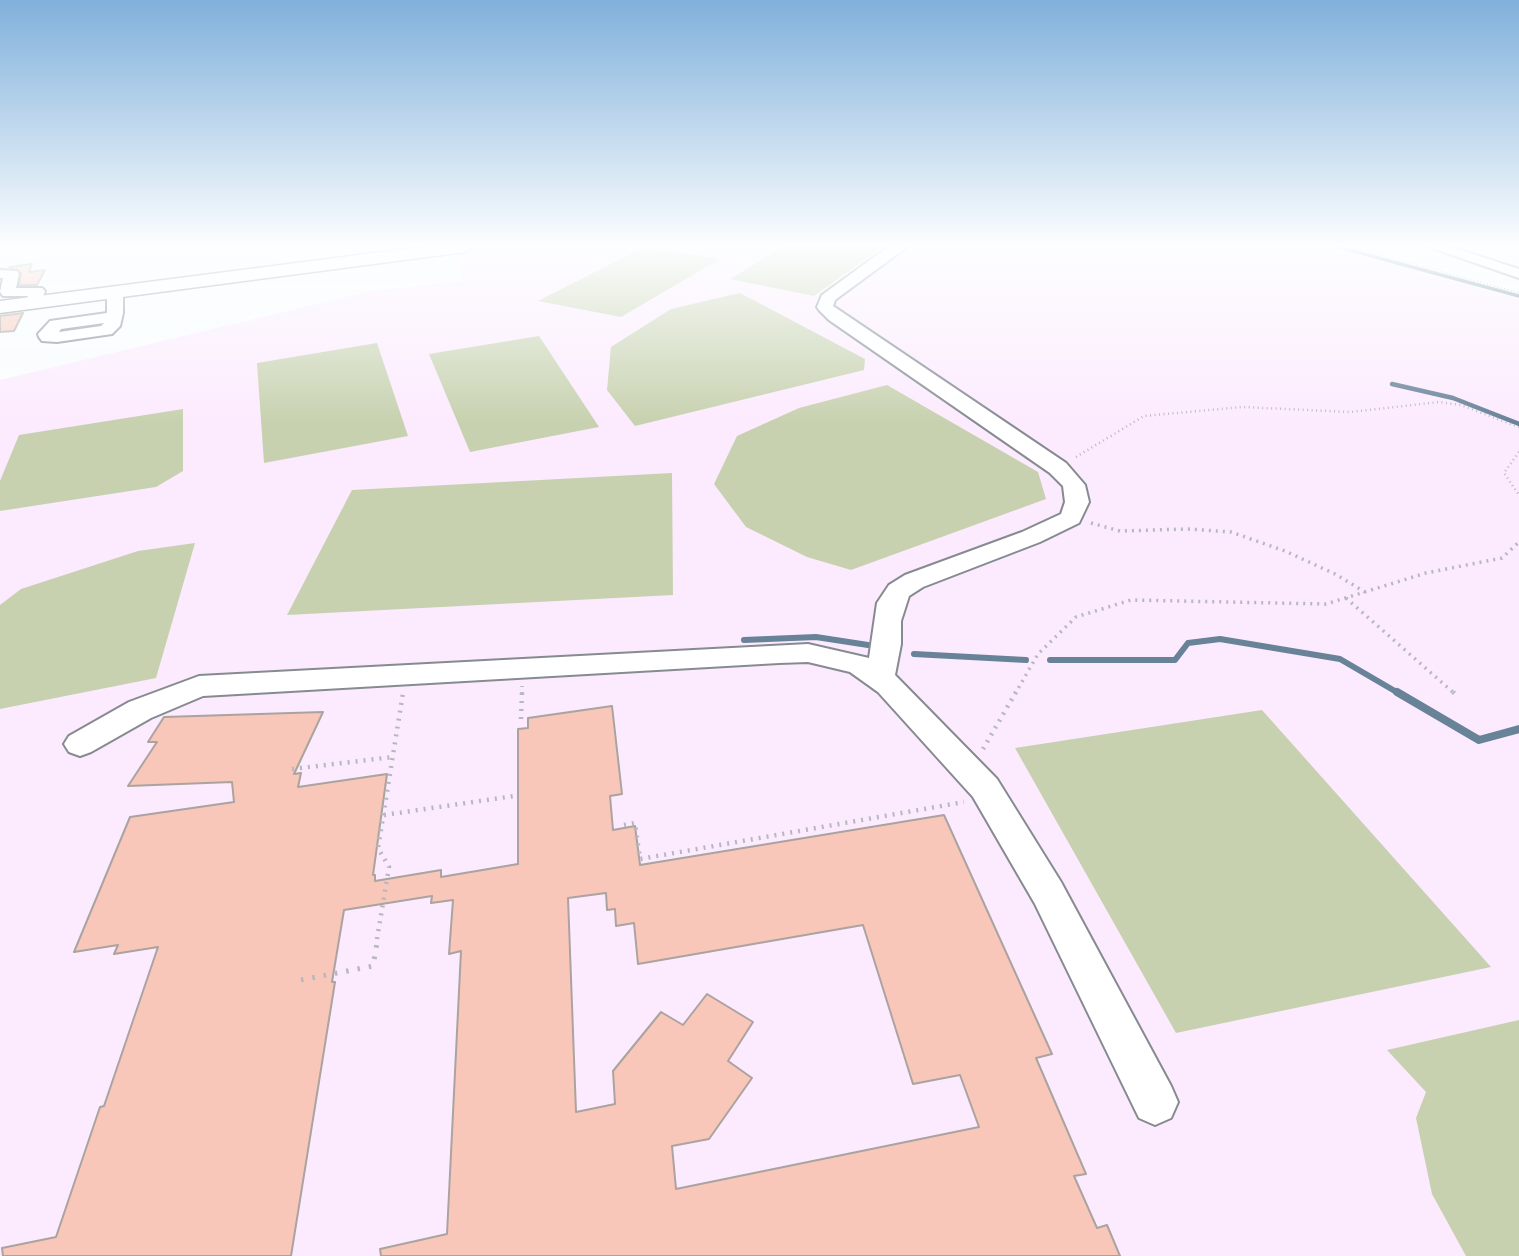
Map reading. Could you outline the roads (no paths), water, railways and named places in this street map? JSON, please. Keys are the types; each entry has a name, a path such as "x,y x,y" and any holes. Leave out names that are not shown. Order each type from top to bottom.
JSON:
{"street":[{"path":"114,306 114,317"},
{"path":"825,306 835,317 1058,468 1074,485 1077,502 1071,518 1031,537 914,581 898,591 891,603 887,621 887,644 879,679"},
{"path":"80,744 140,710 199,687 808,653 860,665 888,685 990,797 1048,893 1155,1102"}],"waterway":[{"path":"1392,384 1453,398 1519,424"},
{"path":"744,640 816,637 868,645"},
{"path":"1050,660 1175,660 1188,643 1220,639 1340,659 1400,694"},
{"path":"914,654 1026,660"},
{"path":"1397,692 1479,740 1519,729"}]}
